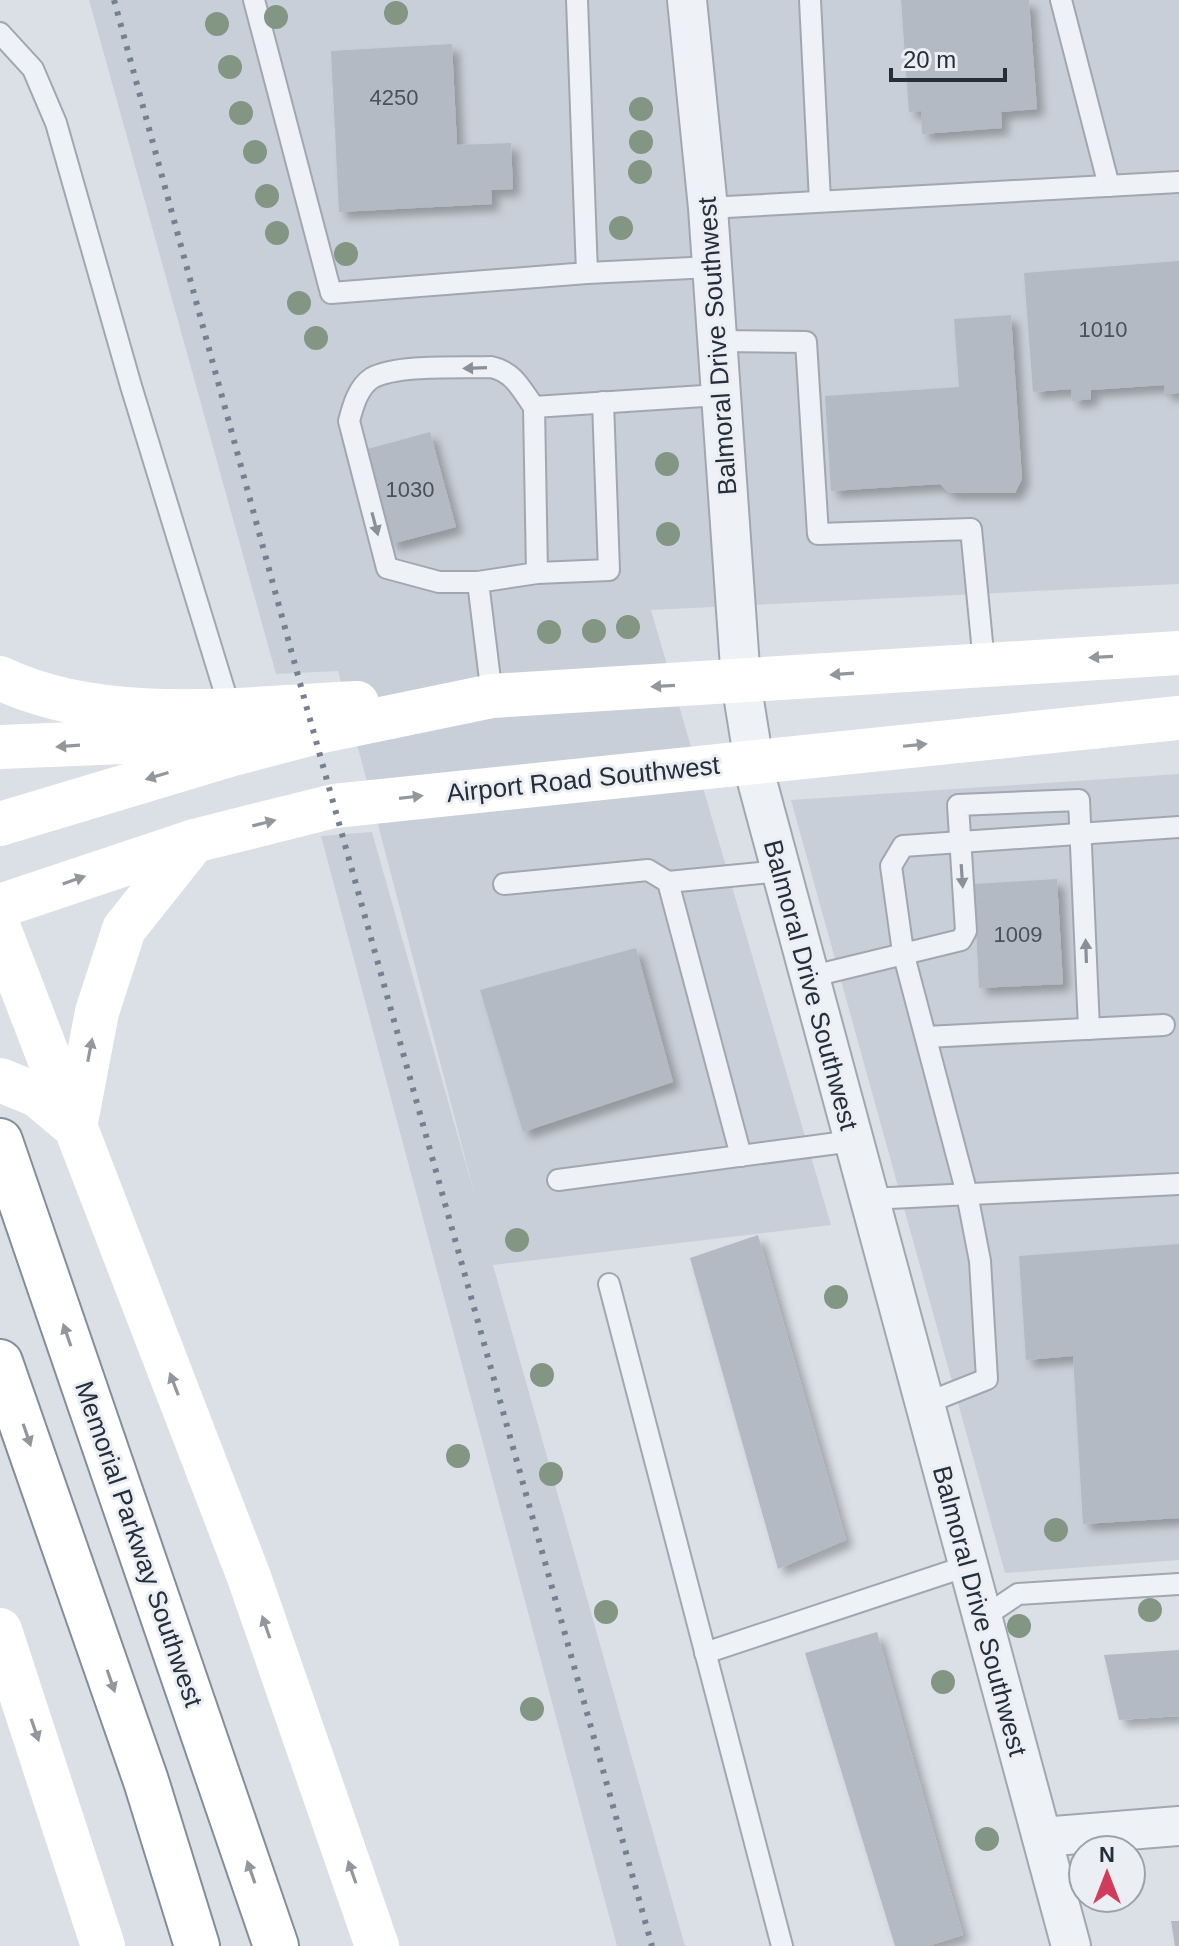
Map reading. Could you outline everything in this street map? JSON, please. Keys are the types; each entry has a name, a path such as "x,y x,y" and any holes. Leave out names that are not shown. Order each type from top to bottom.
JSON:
{"main road":[{"path":"0,678 49,696 106,705 165,710 230,709 741,682 984,663 1179,653"},
{"path":"0,824 313,733 492,696"},
{"name":"Airport Road Southwest","path":"0,906 194,841 334,806 1179,718"},
{"path":"0,747 313,733"},
{"path":"75,1127 97,1012 124,929 194,841"},
{"path":"0,931 249,1577 377,1946"},
{"path":"0,1080 37,1095 75,1127"},
{"name":"Memorial Parkway Southwest","path":"5,1153 276,1946"},
{"path":"0,1362 146,1781 197,1946"},
{"path":"0,1630 103,1946"}],"street":[{"name":"Balmoral Drive Southwest","path":"687,0 708,208 741,682 754,762 809,977 1071,1946"},
{"path":"1042,1837 1179,1826"}],"lane":[{"path":"254,0 331,293 587,273 712,267"},
{"path":"577,0 587,273"},
{"path":"810,0 820,201"},
{"path":"1061,0 1109,186"},
{"path":"0,33 33,69 56,123 131,386 230,709"},
{"path":"708,208 1179,182"},
{"path":"717,341 806,342 818,534 971,529 984,663"},
{"path":"537,573 534,407 514,378 504,370 491,367 389,372 370,379 355,399 349,421 387,568 439,582 478,582 537,573 609,570 603,402"},
{"path":"534,407 719,395"},
{"path":"478,582 492,696"},
{"path":"809,977 961,940 966,931 958,805 1079,800 1089,1029"},
{"path":"924,1404 987,1379 980,1261 967,1194 903,952 891,866 903,846 1179,827"},
{"path":"504,884 648,870 668,882 781,871"},
{"path":"668,882 741,1156"},
{"path":"926,1037 1164,1025"},
{"path":"558,1180 853,1141"},
{"path":"869,1199 1179,1184"},
{"path":"609,1284 782,1946"},
{"path":"705,1653 967,1566"},
{"path":"981,1619 1018,1594 1179,1584"}],"shaded area":[{"path":"89,0 1179,0 1179,584 651,610 831,1225 493,1265 685,1946 617,1946 321,836 372,832 476,1200 338,671 276,674"},
{"path":"1179,774 1179,1560 1005,1573 791,800"}],"building":[{"path":"901,0 1029,0 1037,109 1001,112 1002,128 922,134 921,111 909,112"},
{"path":"452,44 457,145 511,143 513,189 491,190 492,204 339,212 331,51"},
{"path":"1179,261 1179,393 1165,394 1164,385 1091,390 1091,399 1072,401 1071,389 1033,392 1024,273"},
{"path":"1011,315 1022,479 1015,493 949,493 940,484 831,491 825,396 959,387 954,319"},
{"path":"430,432 456,527 391,544 364,450"},
{"path":"1057,879 1063,984 979,988 974,884"},
{"path":"636,948 673,1082 523,1132 480,990"},
{"path":"758,1235 846,1540 778,1569 690,1258"},
{"path":"1179,1244 1179,1518 1083,1524 1073,1356 1026,1360 1019,1256"},
{"path":"877,1632 963,1935 928,1946 895,1946 805,1653"},
{"path":"1179,1650 1179,1716 1119,1720 1104,1655"},
{"path":"1171,1921 1179,1921 1179,1946 1175,1946"}],"railway":[{"path":"114,0 306,705 652,1946"}]}
